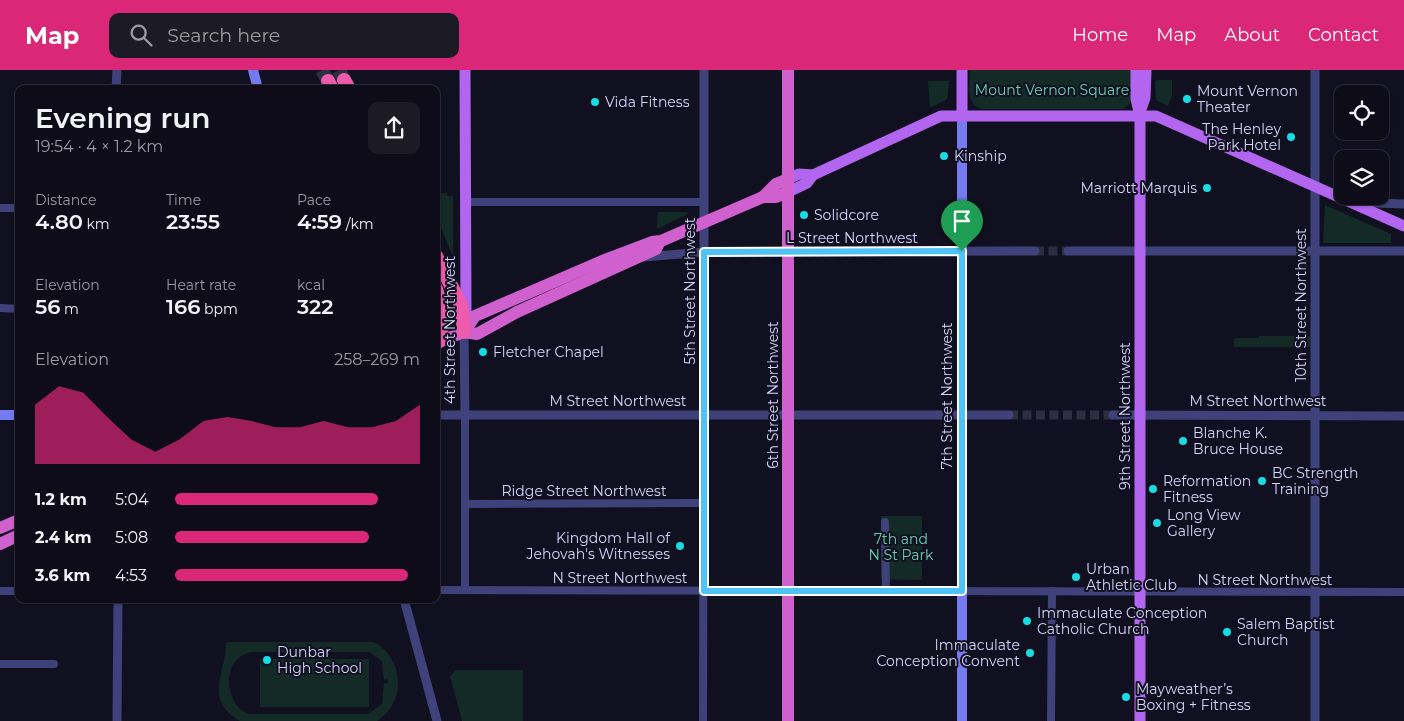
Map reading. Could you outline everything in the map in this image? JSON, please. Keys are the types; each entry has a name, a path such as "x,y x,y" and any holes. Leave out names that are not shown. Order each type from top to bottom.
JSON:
{"highway":[{"name":"6th Street Northwest","path":"788,70 788,721"},
{"path":"464,332 476,316 607,259 652,242 661,241 704,223 763,197 776,184 788,185"},
{"path":"440,342 464,332 477,334 517,312 656,249 661,241"},
{"path":"440,264 461,305 464,332"},
{"path":"440,302 445,318 440,334"},
{"path":"0,528 15,522"},
{"path":"0,544 15,538"}],"main road":[{"path":"253,70 257,85"},
{"name":"4th Street Northwest","path":"464,332 466,202 465,70"},
{"name":"7th Street Northwest","path":"962,70 962,721"},
{"name":"9th Street Northwest","path":"1136,70 1136,99 1140,114 1140,721"},
{"name":"9th Street Northwest","path":"1140,114 1145,98 1146,70"},
{"path":"788,185 799,174 813,175 935,118 1140,114 1162,118 1334,195"},
{"path":"1357,205 1404,226"},
{"path":"0,415 15,415"}],"street":[{"path":"116,85 117,70"},
{"name":"5th Street Northwest","path":"703,721 704,70"},
{"name":"10th Street Northwest","path":"1315,70 1315,721"},
{"path":"466,202 703,202"},
{"path":"1389,203 1404,204"},
{"path":"0,208 15,208"},
{"name":"L Street Northwest","path":"639,257 704,252 1035,251"},
{"path":"1068,251 1404,251"},
{"path":"0,308 15,309"},
{"name":"4th Street Northwest","path":"464,332 465,590"},
{"name":"M Street Northwest","path":"440,415 1009,414"},
{"name":"M Street Northwest","path":"1113,414 1404,416"},
{"name":"Ridge Street Northwest","path":"465,504 704,503"},
{"path":"885,522 886,591"},
{"name":"N Street Northwest","path":"440,590 1404,592"},
{"path":"0,591 15,591"},
{"path":"1051,721 1052,591"},
{"path":"118,603 118,721"},
{"path":"405,603 437,721"},
{"path":"0,664 54,664"}],"green space":[{"name":"Mount Vernon Square","path":"970,70 1133,70 1133,92 1130,102 1123,109 981,109 970,98"},
{"path":"1157,80 1172,80 1172,96 1168,106 1156,100 1155,82"},
{"path":"928,81 949,81 947,99 930,108"},
{"path":"440,193 447,193 447,196 453,196 453,257 440,225"},
{"path":"1325,205 1391,234 1391,243 1323,243"},
{"path":"658,212 686,212 688,214 657,229"},
{"path":"1259,336 1310,336 1310,347 1234,347 1234,338 1259,338"},
{"name":"7th and N St Park","path":"881,516 922,516 922,580 881,579"},
{"path":"226,642 374,642 392,659 398,681 397,693 386,713 377,721 240,721 229,713 222,704 219,694","holes":["252,652 369,652 382,661 384,680 388,679 388,683 384,683 382,704 368,714 248,714 240,708 230,691 229,681 235,662 242,656"]},
{"path":"260,659 369,659 369,707 260,707"},
{"path":"456,670 523,670 523,721 462,721 450,676"}],"tunnel":[{"path":"322,70 328,81"},
{"path":"339,70 344,80"},
{"path":"1035,251 1068,251"},
{"path":"1009,415 1113,415"}],"place":[{"name":"Mount Vernon Theater","path":"1187,99"},
{"name":"Vida Fitness","path":"595,102"},
{"name":"The Henley Park Hotel","path":"1291,137"},
{"name":"Kinship","path":"944,156"},
{"name":"Marriott Marquis","path":"1207,188"},
{"name":"Solidcore","path":"804,215"},
{"name":"Fletcher Chapel","path":"483,352"},
{"name":"Blanche K. Bruce House","path":"1183,441"},
{"name":"BC Strength Training","path":"1262,481"},
{"name":"Reformation Fitness","path":"1153,489"},
{"name":"Long View Gallery","path":"1157,523"},
{"name":"Kingdom Hall of Jehovah's Witnesses","path":"680,546"},
{"name":"Urban Athletic Club","path":"1076,577"},
{"name":"Immaculate Conception Catholic Church","path":"1027,621"},
{"name":"Salem Baptist Church","path":"1227,632"},
{"name":"Immaculate Conception Convent","path":"1030,653"},
{"name":"Dunbar High School","path":"267,660"},
{"name":"Mayweather’s Boxing + Fitness","path":"1126,697"}],"route":[{"path":"962,251 962,591 704,591 704,252 962,251"}]}
